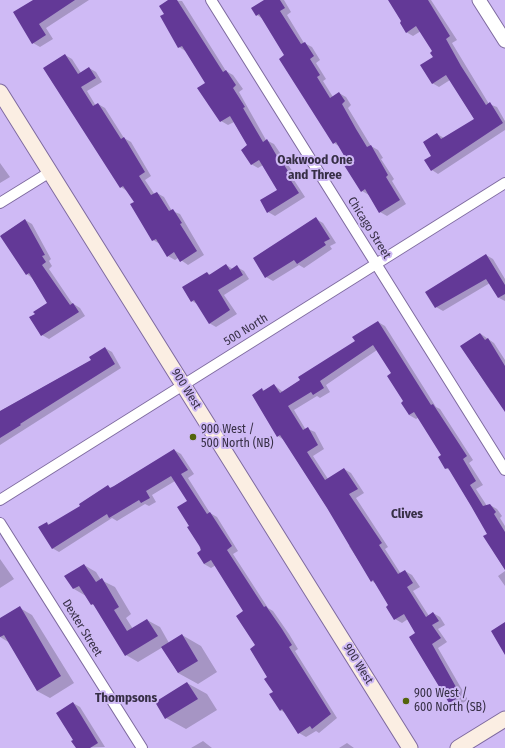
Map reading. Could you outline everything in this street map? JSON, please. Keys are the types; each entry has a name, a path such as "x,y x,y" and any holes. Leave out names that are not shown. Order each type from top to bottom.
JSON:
{"main road":[{"name":"900 West","path":"0,92 410,748"},
{"path":"458,748 505,719"}],"street":[{"name":"Chicago Street","path":"211,0 505,470"},
{"path":"479,0 505,41"},
{"path":"0,203 50,172"},
{"name":"500 North","path":"0,500 505,183"},
{"name":"Dexter Street","path":"0,522 142,748"}],"building":[{"path":"33,0 75,0 39,24 46,35 32,44 13,12"},
{"path":"168,0 177,0 223,72 226,70 236,85 233,88 245,107 243,108 263,142 267,139 278,158 279,157 288,171 286,173 299,193 267,213 260,200 277,190 259,160 251,165 241,150 247,145 230,116 220,122 197,88 205,83 182,46 178,48 160,16 164,14 159,6"},
{"path":"264,0 280,0 285,8 280,11 301,44 305,42 314,56 310,59 320,75 317,77 330,98 339,92 345,101 342,104 356,129 367,147 371,145 388,175 386,177 400,200 379,213 365,189 361,192 342,162 346,159 336,142 333,144 279,59 284,55 259,14 256,16 251,8"},
{"path":"388,0 428,0 450,36 446,39 461,66 486,105 490,102 503,123 431,171 424,160 431,156 423,142 437,133 441,139 474,119 446,75 432,84 420,65 433,57 430,53 432,51 416,26 406,33 400,23 401,21"},
{"path":"65,54 78,74 89,67 96,78 81,87 93,106 98,103 121,139 124,137 145,172 139,176 151,195 157,192 169,211 173,209 182,223 180,224 197,251 180,262 174,252 167,257 156,239 152,241 130,204 134,202 123,186 120,188 43,68"},
{"path":"316,217 330,239 324,242 326,245 297,264 294,260 265,278 253,258"},
{"path":"25,219 45,255 42,256 46,262 42,265 70,305 73,303 79,312 41,336 29,317 35,314 33,312 47,303 29,273 26,275 0,236"},
{"path":"486,254 505,285 505,294 498,298 486,279 435,308 425,292"},
{"path":"226,264 230,270 237,265 243,275 218,290 230,310 209,324 194,300 191,302 182,287 207,272 209,275"},
{"path":"378,321 431,405 433,404 467,456 463,459 476,481 470,485 483,506 490,504 496,512 494,514 505,532 505,570 483,536 487,534 471,506 448,468 445,469 438,457 441,455 414,412 409,415 401,403 403,401 387,376 391,373 373,345 320,381 324,388 313,395 311,392 288,406 303,430 308,427 318,445 307,452 325,480 344,468 358,489 349,494 382,543 379,545 398,574 405,570 413,583 407,587 426,617 433,612 439,621 432,625 441,638 432,644 461,696 449,703 409,637 415,633 404,614 394,620 386,607 388,605 373,580 371,582 327,508 280,435 277,437 252,395 262,388 263,391 274,384 280,393 300,380 298,377 355,341 352,337"},
{"path":"480,333 485,340 488,338 505,366 505,412 460,346"},
{"path":"105,347 115,364 0,438 0,411 91,360 89,357"},
{"path":"174,449 188,470 181,474 207,514 210,512 232,546 227,550 264,607 266,606 282,629 292,645 289,647 331,714 312,729 310,726 298,734 282,709 280,711 269,694 273,692 264,679 267,677 250,649 255,645 236,616 243,611 211,560 204,564 197,553 201,550 200,547 187,527 189,526 177,507 187,501 171,476 146,491 150,498 141,503 139,500 109,518 107,514 52,549 38,527 47,522 48,525 80,506 79,504 108,485 110,488 114,486"},
{"path":"84,564 96,582 102,578 119,607 114,610 127,631 147,619 158,636 125,656 93,604 91,605 79,586 73,589 64,576"},
{"path":"20,606 61,676 37,691 4,635 0,637 0,618"},
{"path":"505,622 505,655 491,631"},
{"path":"182,634 198,661 178,673 161,647"},
{"path":"187,682 198,699 165,719 155,702"},
{"path":"73,702 98,743 90,748 76,748 71,741 73,740 56,713"}],"place":[{"name":"900 West / 500 North (NB)","path":"193,437"},
{"name":"900 West / 600 North (SB)","path":"406,701"}],"district":[{"name":"Oakwood One and Three","path":"315,168"},
{"name":"Clives","path":"407,514"},
{"name":"Thompsons","path":"126,698"}]}
